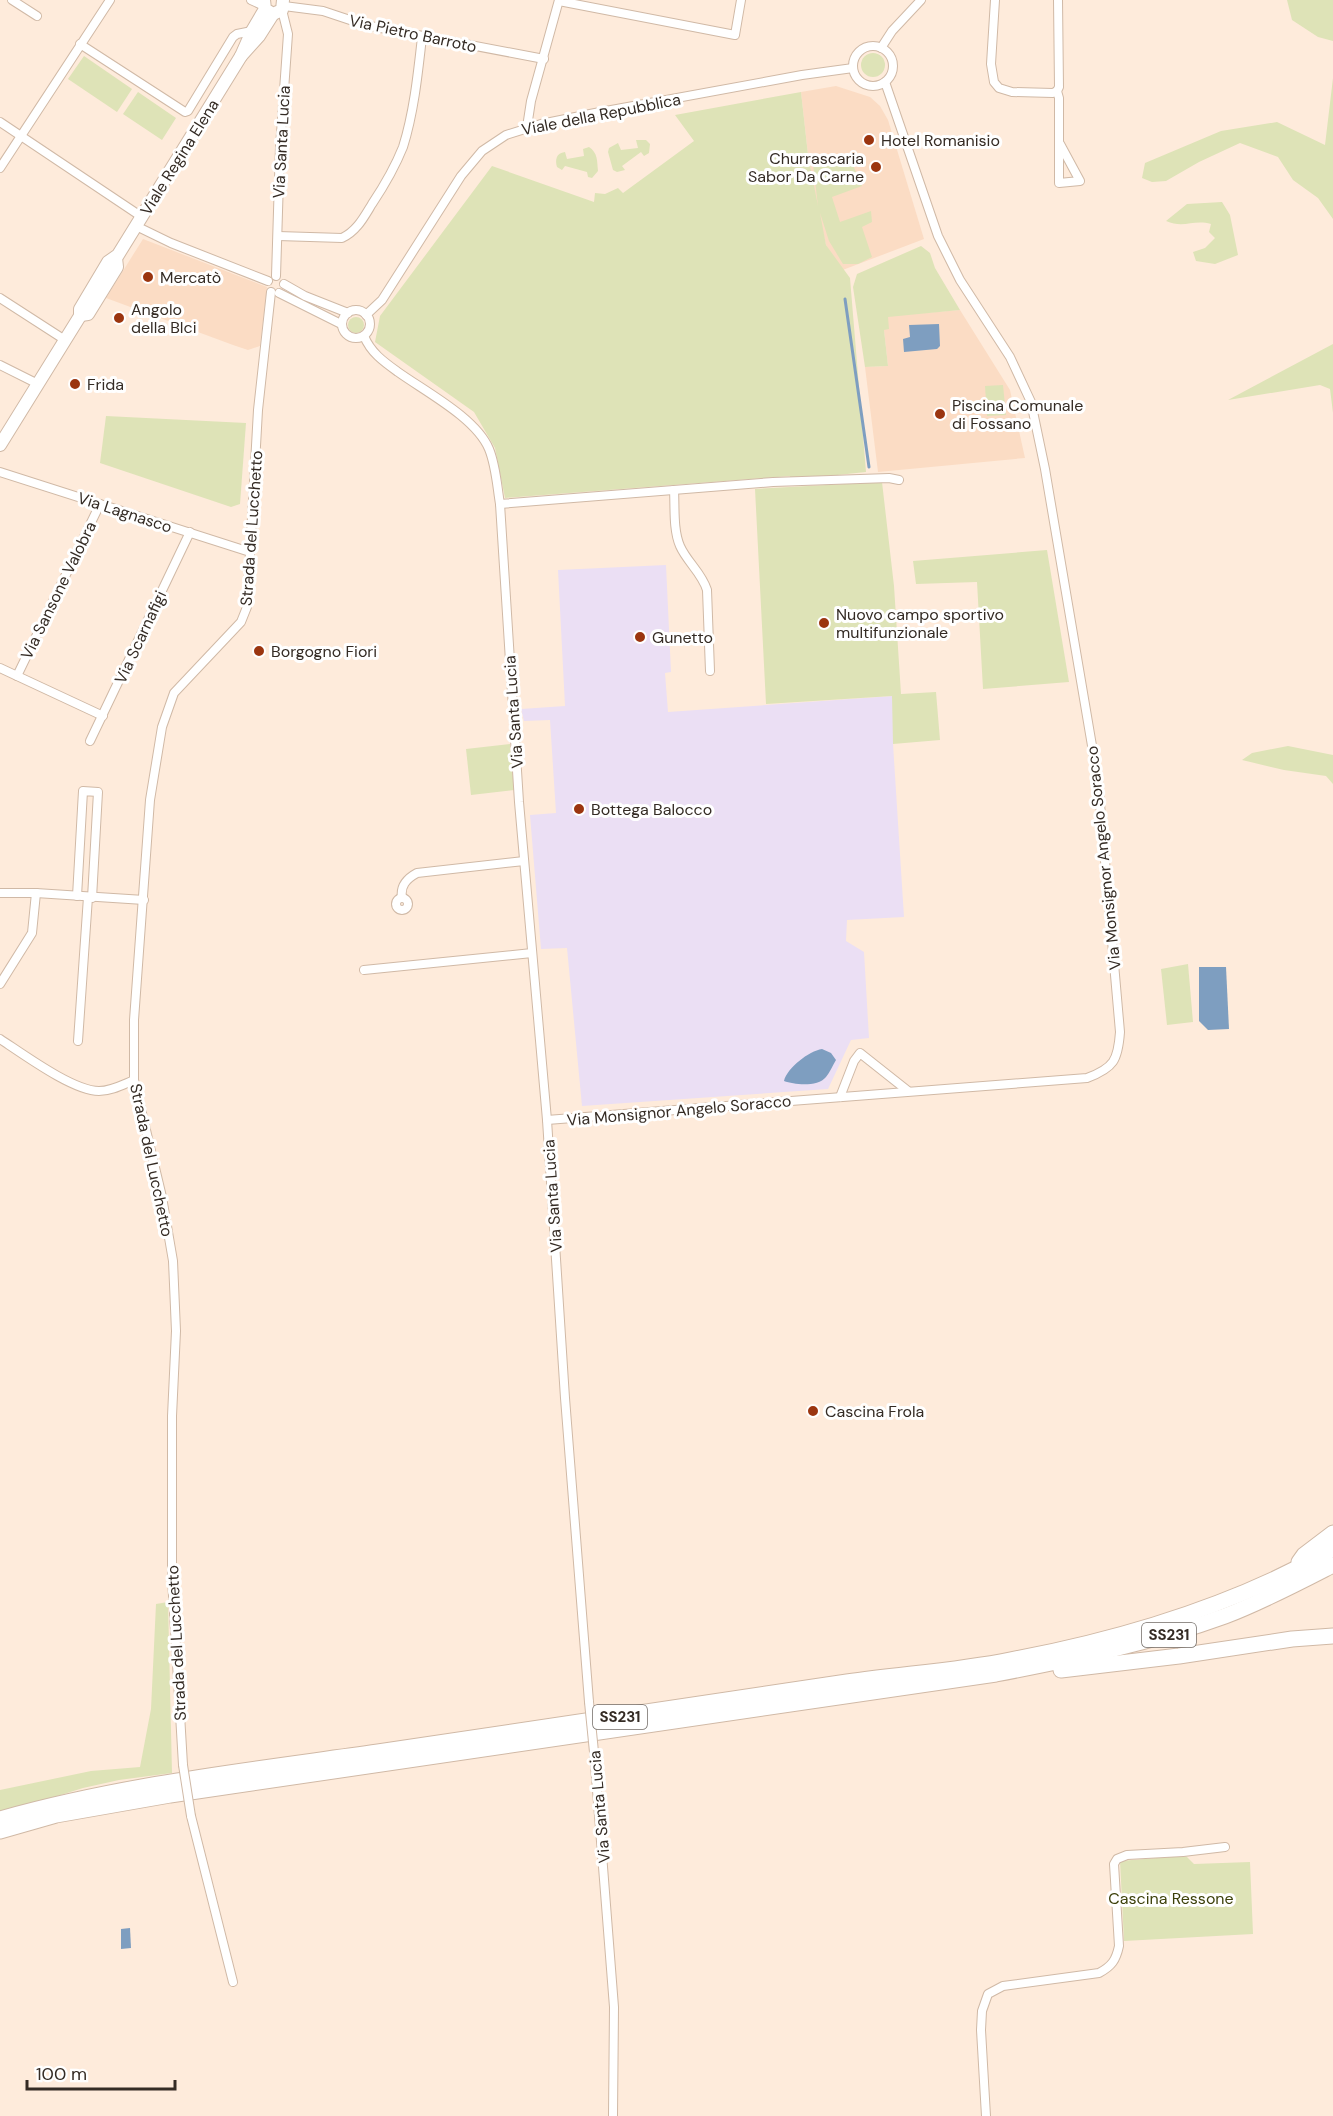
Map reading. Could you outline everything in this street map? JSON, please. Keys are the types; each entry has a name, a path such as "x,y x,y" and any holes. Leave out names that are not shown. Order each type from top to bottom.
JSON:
{"highway":[{"name":"SS231","path":"0,1819 47,1806 166,1783 648,1713 850,1681 1007,1661 1105,1640 1179,1618 1235,1597 1293,1570 1331,1547"},
{"name":"SS231","path":"0,1831 56,1815 170,1795 996,1674 1113,1651 1228,1615 1331,1547"},
{"path":"996,1674 1086,1668 1292,1639 1333,1636"}],"main road":[{"name":"Viale Regina Elena","path":"242,56 252,31 273,6"},
{"name":"Viale Regina Elena","path":"0,445 81,315 88,314 117,267 116,258 242,56 259,36 273,6"}],"street":[{"path":"12,0 37,16"},
{"path":"0,168 110,0"},
{"name":"Via Pietro Barroto","path":"251,0 273,6 311,9 365,25 422,37 544,58"},
{"path":"527,127 531,101 559,1 735,35 741,0"},
{"path":"881,48 905,16 923,0"},
{"path":"995,0 991,64 993,82 999,88 1012,93 1053,93 1057,91"},
{"path":"1058,0 1059,87 1057,91 1060,144"},
{"name":"Via Santa Lucia","path":"273,6 288,34 280,147 276,276"},
{"path":"80,44 184,112 188,111 233,37 252,31"},
{"path":"278,236 342,238 351,234 362,221 389,177 403,146 416,87 422,37"},
{"path":"873,46 881,48 888,52 892,60 891,75 885,82 869,86 856,76 853,68 854,60 865,48 873,46"},
{"name":"Viale della Repubblica","path":"366,315 382,300 461,176 482,151 506,135 527,127 802,75 853,68"},
{"name":"Via Monsignor Angelo Soracco","path":"547,1120 1087,1078 1100,1074 1111,1066 1118,1050 1120,1032 1098,782 1047,480 1031,402 1010,357 960,280 938,236 885,82"},
{"path":"0,122 171,243 268,281"},
{"path":"341,324 275,292 267,287 268,281 276,276 281,278 284,284 305,296 348,313"},
{"path":"275,292 283,290 284,284"},
{"name":"Strada del Lucchetto","path":"233,1982 190,1816 183,1765 172,1579 172,1416 176,1331 173,1261 162,1197 134,1080 134,1020 150,800 162,727 174,693 242,622 245,616 258,410 275,292"},
{"path":"0,298 65,340"},
{"path":"357,310 366,315 370,326 364,336 357,339 349,337 344,332 341,324 348,313 357,310"},
{"name":"Via Santa Lucia","path":"364,336 375,354 471,423 478,431 490,451 500,504 524,861 547,1120 565,1398 614,2007 613,2116"},
{"path":"0,365 38,384"},
{"name":"Via Lagnasco","path":"0,472 250,552"},
{"path":"500,504 724,486 843,479 889,478 899,480"},
{"path":"674,490 680,545 705,583 707,590 710,671"},
{"name":"Via Sansone Valobra","path":"17,676 100,504"},
{"name":"Via Scarnafigi","path":"90,741 190,532"},
{"path":"0,668 103,716"},
{"path":"77,896 83,791 98,792 78,1041"},
{"path":"402,898 401,892 405,882 417,873 524,861"},
{"path":"0,893 144,900"},
{"path":"0,984 32,933 36,893"},
{"path":"364,970 532,953"},
{"path":"0,1040 58,1076 83,1088 106,1091 134,1080"},
{"path":"840,1097 854,1061 860,1053 908,1091"},
{"path":"986,2116 981,2030 982,2011 988,1994 1003,1986 1099,1973 1111,1966 1117,1957 1119,1946 1114,1864 1117,1859 1127,1855 1225,1847"}],"shaded area":[{"path":"836,86 870,97 880,106 888,120 924,239 840,271 826,245 819,216 808,155 801,92"},
{"path":"143,239 267,287 260,346 248,350 106,298"},
{"path":"960,310 1010,390 1025,458 878,472 865,367 888,366 884,330 888,316"},
{"path":"666,565 671,672 665,673 668,712 893,696 893,744 904,917 847,920 846,941 864,952 869,1038 851,1040 828,1089 582,1106 567,948 541,949 530,815 556,813 550,720 524,721 521,709 565,706 558,570"}],"green space":[{"path":"1287,0 1333,0 1333,41 1318,37 1292,20"},
{"path":"873,53 882,56 885,65 882,74 873,77 864,74 861,65 864,56"},
{"path":"84,56 132,89 117,112 68,79"},
{"path":"1333,78 1333,219 1318,198 1293,180 1278,157 1240,143 1199,162 1166,181 1152,182 1142,178 1145,163 1221,131 1277,122 1325,145"},
{"path":"138,92 176,118 162,140 123,114"},
{"path":"801,92 808,155 818,206 812,155 853,165 862,186 832,197 840,222 871,211 872,222 862,227 872,257 858,264 843,264 829,241 820,213 826,245 850,278 866,472 790,480 790,476 505,498 495,448 474,412 375,342 380,316 492,166 594,202 595,193 605,194 618,188 623,193 694,141 675,115"},
{"path":"636,140 646,140 650,144 649,153 644,156 641,152 622,166 625,170 617,172 613,170 609,148 618,143 621,150 638,148"},
{"path":"589,147 596,155 598,171 592,178 588,177 587,172 565,166 562,170 557,167 558,155 565,152 567,159 584,156 583,149"},
{"path":"1222,202 1230,215 1238,255 1215,264 1196,261 1193,252 1205,248 1215,238 1209,232 1211,224 1178,224 1166,221 1187,204"},
{"path":"921,246 930,253 935,268 960,310 888,317 889,329 884,330 888,366 865,367 853,287 857,274"},
{"path":"353,317 359,317 364,325 362,331 353,333 348,328 348,322"},
{"path":"1333,344 1333,413 1330,389 1320,385 1228,400"},
{"path":"1003,385 1006,415 987,416 985,386"},
{"path":"106,416 246,423 240,504 231,507 100,463"},
{"name":"Nuovo campo sportivo multifunzionale","path":"882,482 894,586 901,694 936,692 940,740 893,744 892,696 766,704 755,489"},
{"path":"1047,550 1069,682 983,689 977,582 916,584 913,561"},
{"path":"510,744 514,790 471,795 466,749"},
{"path":"1288,746 1333,755 1333,784 1326,776 1284,770 1242,760 1252,753"},
{"path":"1188,964 1193,1022 1167,1025 1161,969"},
{"path":"168,1602 172,1773 119,1780 83,1788 0,1814 0,1790 91,1771 140,1767 151,1709 156,1604"},
{"name":"Cascina Ressone","path":"1187,1857 1194,1864 1250,1862 1253,1934 1124,1941 1120,1861"}],"water":[{"path":"939,324 940,346 937,349 904,352 903,339 910,337 909,325"},
{"path":"1199,967 1226,967 1229,1029 1208,1030 1199,1021"},
{"path":"822,1049 831,1053 836,1060 822,1080 806,1084 784,1081 789,1071 799,1061"},
{"path":"130,1928 131,1948 121,1949 121,1929"}],"waterway":[{"path":"845,299 869,467"}],"place":[{"name":"Hotel Romanisio","path":"869,140"},
{"name":"Churrascaria Sabor Da Carne","path":"876,167"},
{"name":"Mercatò","path":"148,277"},
{"name":"Angolo della BIci","path":"119,318"},
{"name":"Frida","path":"75,384"},
{"name":"Piscina Comunale di Fossano","path":"940,414"},
{"name":"Nuovo campo sportivo multifunzionale","path":"824,623"},
{"name":"Gunetto","path":"640,637"},
{"name":"Borgogno Fiori","path":"259,651"},
{"name":"Bottega Balocco","path":"579,809"},
{"name":"Cascina Frola","path":"813,1411"}]}
